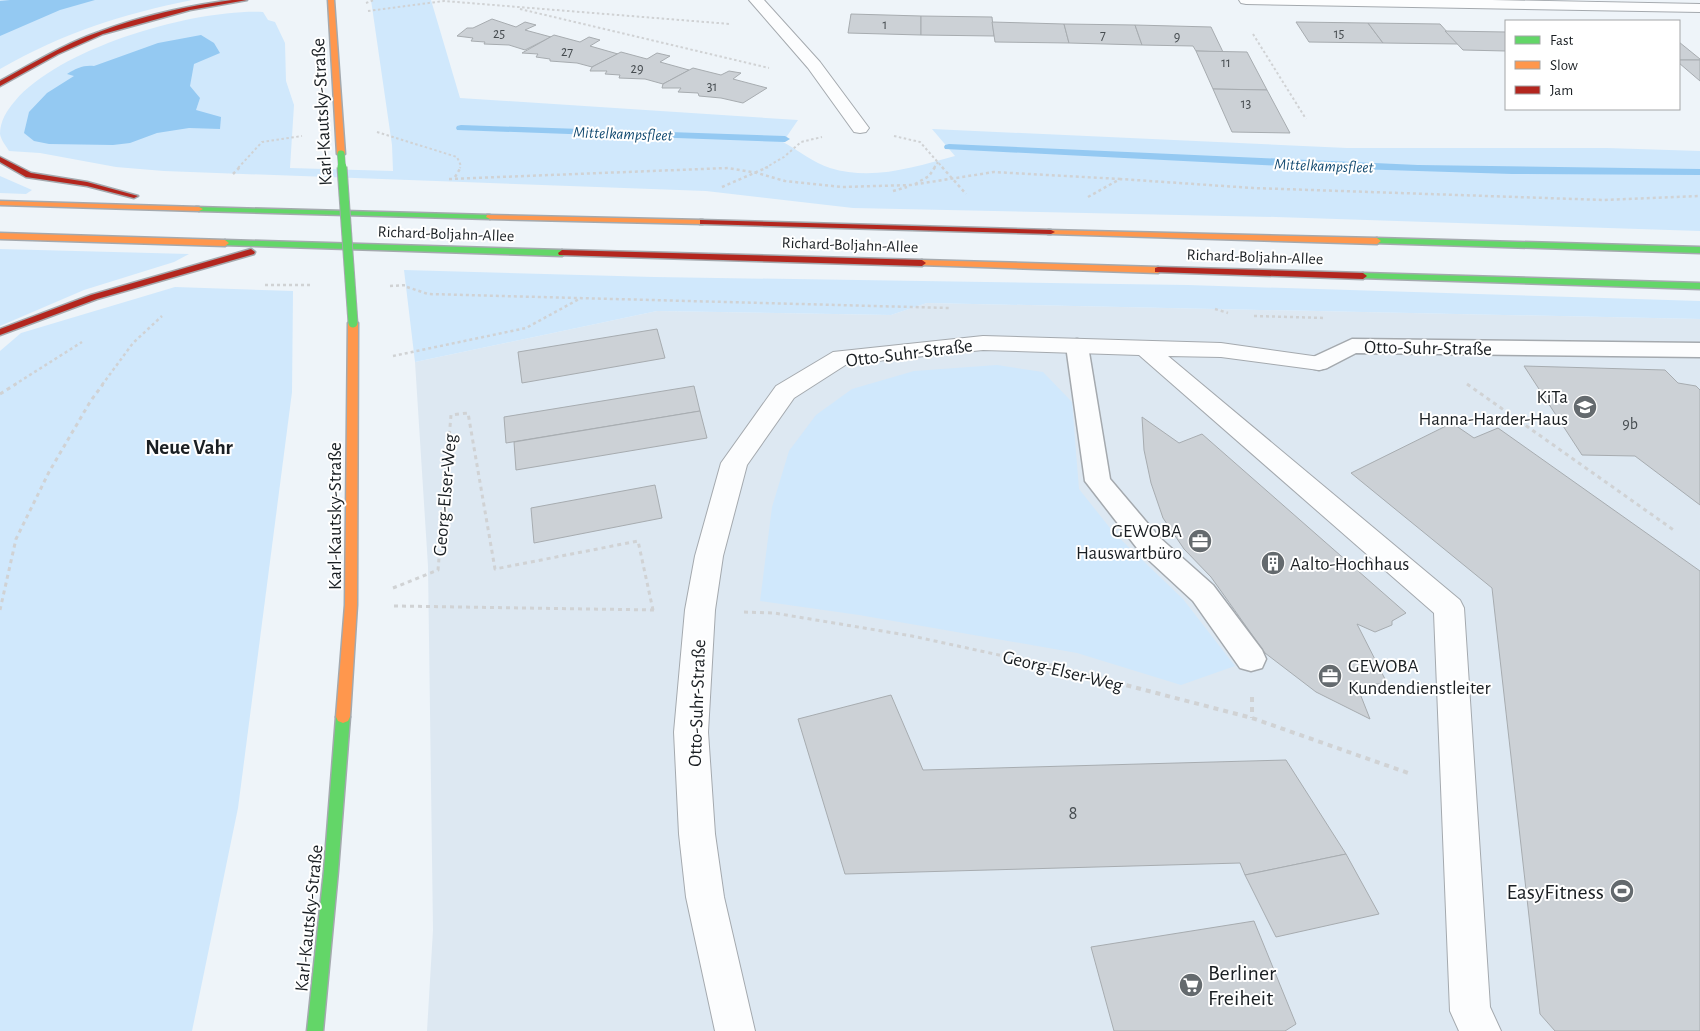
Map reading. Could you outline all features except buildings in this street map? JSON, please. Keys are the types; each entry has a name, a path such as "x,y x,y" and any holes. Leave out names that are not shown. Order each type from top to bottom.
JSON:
{"main road":[{"path":"0,84 56,53 102,33 189,8 244,0"},
{"name":"Karl-Kautsky-Straße","path":"315,1031 331,871 351,605 352,323 331,0"},
{"path":"0,96 15,77"},
{"path":"0,159 29,175 87,184 179,208"},
{"name":"Richard-Boljahn-Allee","path":"0,204 1700,250"},
{"name":"Richard-Boljahn-Allee","path":"0,236 1700,286"},
{"path":"0,332 94,297 280,244"}],"street":[{"path":"756,0 778,28 814,66 860,128"},
{"path":"1246,0 1700,8"},
{"name":"Otto-Suhr-Straße","path":"736,1031 705,897 697,834 691,732 700,610 709,556 734,463 785,392 841,357 983,343 1221,350 1319,363"},
{"path":"1145,348 1449,608 1470,1011 1482,1031"}],"lane":[{"path":"1077,346 1098,481 1150,545 1204,593 1251,659"},
{"name":"Otto-Suhr-Straße","path":"1319,363 1352,346 1700,350"}],"path":[{"path":"333,17 427,1 444,1 778,28"},
{"path":"512,7 775,70 814,66"},
{"path":"1252,32 1306,119"},
{"path":"229,178 262,142 362,127 456,157 461,166 455,177"},
{"path":"721,187 757,173 784,157 801,142 860,128 920,142 970,199"},
{"path":"887,193 911,186 929,176 938,162"},
{"path":"442,181 455,177 592,174 728,168 757,173 785,181 842,187 911,186 994,172 1253,188 1545,198 1604,200 1700,196"},
{"path":"1086,198 1120,179"},
{"path":"404,286 428,294 958,309"},
{"path":"416,351 526,328 582,298"},
{"path":"0,610 16,539 49,472 90,402 128,350 164,314"},
{"path":"1430,347 1446,369 1675,531"},
{"name":"Georg-Elser-Weg","path":"351,605 438,570 451,415 468,413 495,569 638,541 653,610"},
{"name":"Georg-Elser-Weg","path":"351,605 700,610 774,613 912,636 1052,666 1252,718 1460,791"}],"shaded area":[{"path":"0,0 192,0 117,18 93,26 23,56 0,69"},
{"path":"371,0 431,0 460,98 798,120 783,142 824,166 846,172 878,173 893,171 955,156 932,129 1347,148 1607,148 1700,151 1700,231 1276,217 853,208 706,191 164,171 116,167 40,153 9,151 2,141 0,129 7,112 15,101 36,82 63,64 95,48 130,35 202,17 263,12 268,20 275,22 285,43 286,81 294,105 290,168 393,171 392,145"},
{"path":"0,176 32,190 26,194 0,193"},
{"path":"0,249 189,254 174,262 84,290 0,326"},
{"path":"404,270 654,277 1188,285 1700,301 1700,319 927,303 891,315 657,311 415,362"},
{"path":"175,287 293,291 292,392 238,808 192,1031 0,1031 0,351 21,333"},
{"path":"927,303 1700,319 1700,1031 427,1031 433,930 428,566 415,362 657,311 891,315"},
{"path":"997,365 1043,372 1072,402 1079,489 1114,533 1183,599 1235,666 1181,685 1077,653 859,615 760,601 772,507 789,451 816,415 852,389 914,371"}],"water":[{"path":"95,0 60,10 0,36 0,1"},
{"path":"201,35 214,43 220,53 194,64 190,86 200,98 196,110 221,117 220,129 189,128 157,133 130,143 113,145 49,144 34,141 24,133 29,112 47,93 74,76 67,74 77,69 94,66 158,43"}],"waterway":[{"name":"Mittelkampsfleet","path":"461,128 785,139"},
{"name":"Mittelkampsfleet","path":"949,147 1418,168 1700,172"}],"traffic: fast":[{"path":"341,154 353,323"},
{"path":"199,209 490,217"},
{"path":"1377,241 1700,250"},
{"path":"225,243 562,253"},
{"path":"1363,276 1700,286"},
{"path":"315,1031 331,871 343,717"}],"traffic: slow":[{"path":"331,0 341,154"},
{"path":"0,203 199,209"},
{"path":"490,217 703,222"},
{"path":"1051,232 1377,241"},
{"path":"0,236 225,243"},
{"path":"922,263 1158,270"},
{"path":"343,717 351,605 353,323"}],"traffic: jam":[{"path":"0,84 56,53 101,33 189,8 244,0"},
{"path":"0,159 29,175 87,184 134,196"},
{"path":"703,222 1051,232"},
{"path":"0,332 94,297 251,252"},
{"path":"562,253 922,263"},
{"path":"1158,270 1363,276"}],"place":[{"name":"KiTa Hanna-Harder-Haus","path":"1585,407"},
{"name":"GEWOBA Hauswartbüro","path":"1200,541"},
{"name":"Aalto-Hochhaus","path":"1273,563"},
{"name":"GEWOBA Kundendienstleiter","path":"1330,676"},
{"name":"EasyFitness","path":"1622,891"},
{"name":"Berliner Freiheit","path":"1191,985"}],"district":[{"name":"Neue Vahr","path":"189,447"}]}
